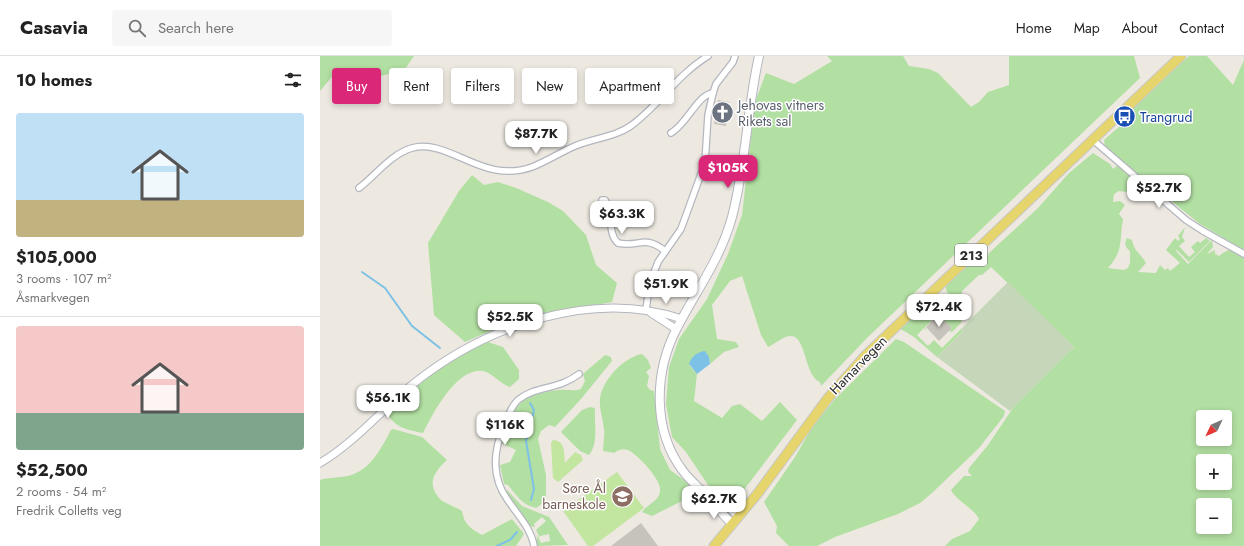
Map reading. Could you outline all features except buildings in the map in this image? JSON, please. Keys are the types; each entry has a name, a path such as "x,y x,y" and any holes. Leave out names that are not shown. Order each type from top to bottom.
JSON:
{"main road":[{"path":"733,524 724,517 711,500 692,482 671,452 663,427 660,393 661,376 666,353 676,329 706,278 720,249 732,218 740,181 752,90 759,56"},
{"name":"Hamarvegen","path":"714,546 733,524 828,398 866,355 1181,56"},
{"path":"711,500 730,508 739,516"}],"street":[{"path":"359,188 395,157 417,148 438,149 473,164 503,172 532,167 577,145 609,136 632,125 687,71 708,56"},
{"path":"646,310 652,275 686,220 705,163 708,116 716,84 733,62 735,56"},
{"path":"671,133 686,120 703,96 713,93"},
{"path":"1093,140 1186,220 1244,254"},
{"path":"602,200 605,200 608,205 612,235 618,243 624,244 641,241 652,242 666,251"},
{"path":"320,463 340,448 435,367 462,350 502,330 528,322 582,311 621,307 646,310 682,319"},
{"path":"646,310 676,329"},
{"path":"534,546 531,534 502,489 495,458 497,442 511,410 519,399 532,392 562,384 579,374"}],"green space":[{"path":"320,56 414,56 406,68 389,68 389,74 381,76 381,68 332,68 332,77 320,91"},
{"path":"827,56 903,56 909,66 929,69 938,73 971,107 979,102 988,92 1009,85 1009,56 1134,56 1140,78 868,337 821,386 820,382 811,372 803,349 796,338 791,336 785,337 768,347 761,335 742,276 730,281 712,305 717,339 736,342 739,347 724,352 710,364 709,357 689,365 697,374 694,401 722,418 732,406 740,404 762,421 780,402 797,420 740,495 732,499 722,498 710,488 686,452 672,437 666,404 669,367 679,339 707,299 728,254 742,215 755,102 766,73 794,84 832,61"},
{"path":"1189,56 1207,56 1233,85 1244,60 1244,250 1200,224 1105,148 1104,140 1120,126 1131,110"},
{"path":"1093,153 1110,164 1113,169 1118,165 1137,180 1134,188 1127,192 1119,191 1114,194 1113,202 1120,201 1125,205 1119,214 1123,219 1119,251 1108,268 1124,270 1128,268 1130,263 1130,251 1126,245 1127,238 1132,240 1136,250 1146,263 1138,272 1156,273 1160,265 1165,270 1168,268 1170,271 1180,263 1166,250 1175,238 1178,241 1180,239 1178,236 1185,227 1182,237 1185,241 1179,246 1189,257 1195,252 1191,247 1198,241 1200,243 1206,238 1210,241 1189,262 1177,250 1176,251 1188,264 1212,240 1213,247 1207,254 1215,250 1215,254 1219,256 1226,251 1231,250 1244,256 1244,546 945,546 952,539 970,531 979,519 973,511 957,498 951,490 964,476 972,476 968,472 969,468 988,445 1013,408 1074,347 991,267 982,275 979,275 962,291 964,305 959,304 954,300 946,290 946,286 982,251 987,256 1038,208 1069,173"},
{"path":"472,175 484,185 498,182 548,202 563,211 586,235 596,265 617,283 612,302 530,317 509,323 465,342 434,315 428,243 459,191"},
{"path":"1008,282 1074,347 1010,411 937,357 963,331 961,329"},
{"path":"940,294 959,313 962,318 961,323 952,332 949,331 952,328 938,314 925,327 927,331 924,328 917,335 928,346 934,340 942,348 961,329 963,331 937,357 914,337 899,328 935,295"},
{"path":"896,339 904,342 1005,411 1004,416 979,448 920,503 898,514 835,537 817,546 789,546 776,533 777,526 764,502 795,457 811,429 834,400"},
{"path":"488,342 503,347 519,370 519,379 510,387 503,384 487,372 473,372 464,376 447,393 433,414 423,433 402,428 390,418 387,413 422,382 460,356"},
{"path":"642,354 648,360 651,368 646,372 649,376 647,386 650,390 654,391 660,449 670,470 688,483 692,491 690,496 686,499 652,516 642,512 657,498 660,491 660,486 643,462 628,450 624,449 614,453 603,451 604,425 600,406 602,392 609,377 615,370 628,360"},
{"path":"605,355 611,357 612,361 581,399 555,427 549,425 541,431 538,439 546,475 546,501 536,508 527,505 520,500 508,485 504,484 500,465 510,462 516,450 501,443 514,411 526,399 534,395 559,390 581,389 585,381 583,374"},
{"path":"590,407 595,408 595,439 589,455 580,451 561,432 582,410"},
{"path":"393,429 422,437 447,460 439,468 433,482 435,493 441,500 462,511 466,523 482,535 512,519 524,534 516,546 320,546 320,480 348,476 363,469 374,458"},
{"path":"553,440 560,443 564,448 565,463 575,452 581,455 583,460 558,482 553,478 551,443"},
{"path":"617,472 644,508 593,546 588,546 563,511"},
{"path":"507,490 522,506 549,517 568,545 537,546 537,535 541,543 550,541 549,534 540,536 540,538 536,530 546,521 542,517 534,524 535,527 529,526 507,493"}],"water":[{"path":"705,351 709,357 710,364 697,374 689,364 695,355 699,352"}],"waterway":[{"path":"362,272 385,288 412,326 440,348"},
{"path":"530,403 534,410 526,441 534,489 531,500"},
{"path":"497,546 510,540 517,532"}],"place":[{"name":"Jehovas vitners Rikets sal","path":"722,113"},
{"name":"Trangrud","path":"1125,117"},
{"name":"Søre Ål barneskole","path":"622,496"}]}
